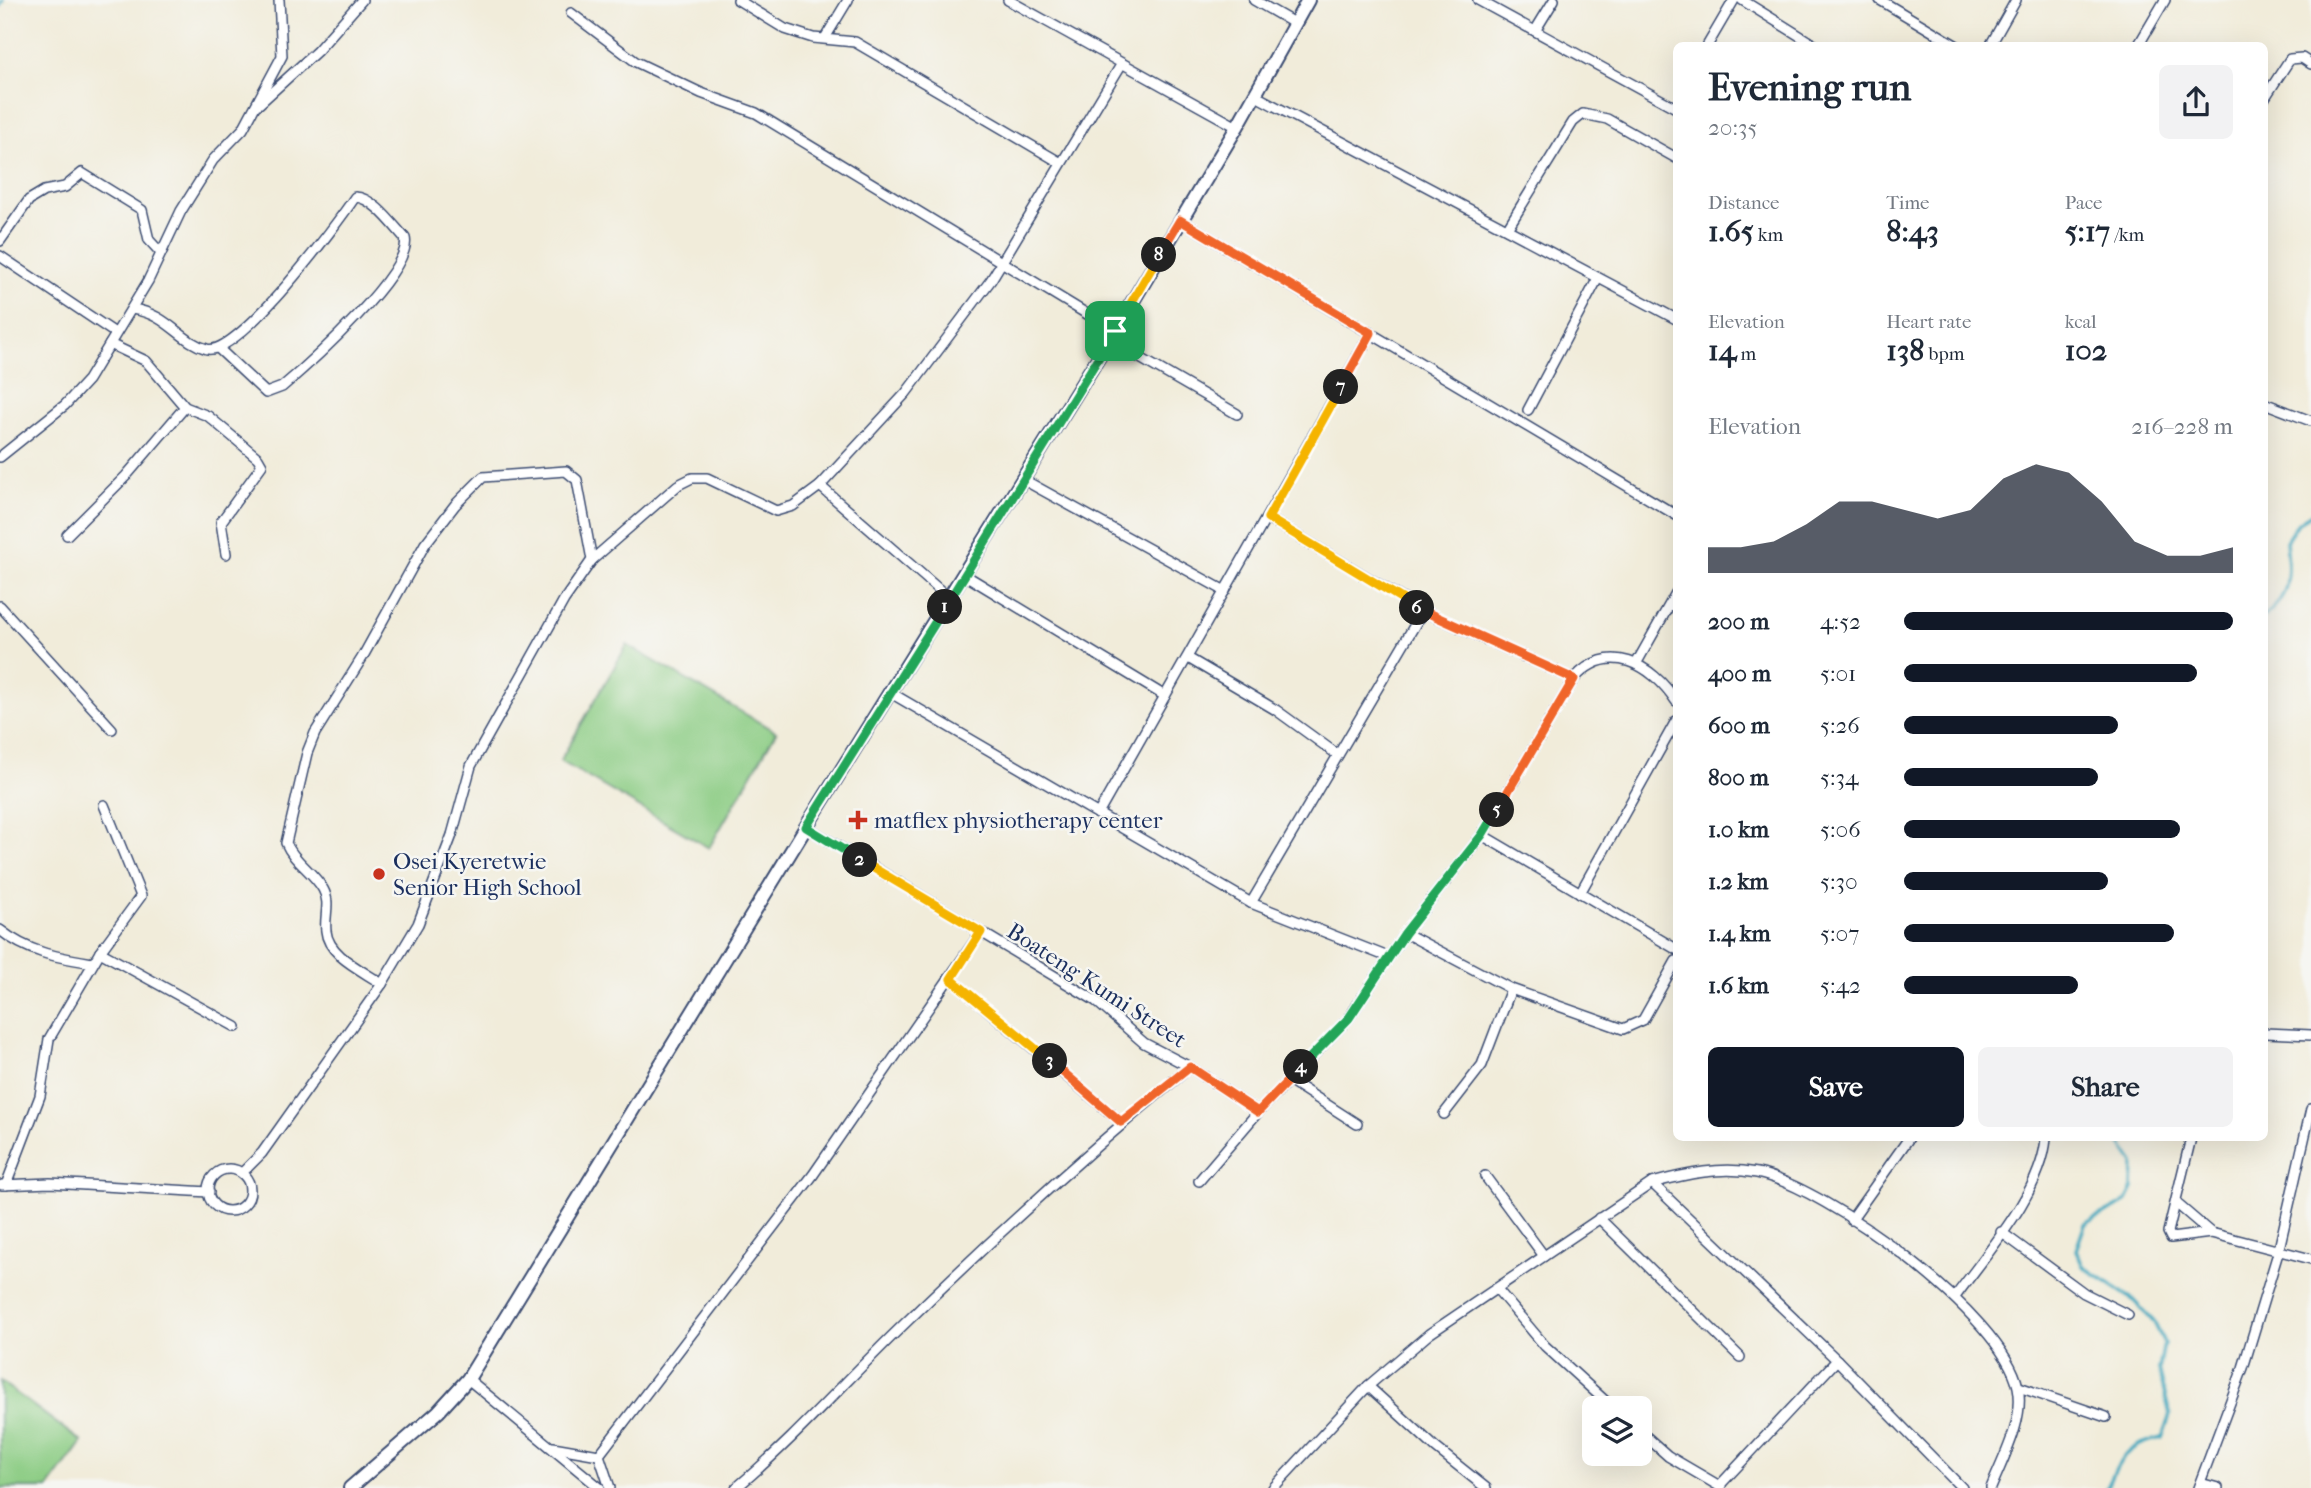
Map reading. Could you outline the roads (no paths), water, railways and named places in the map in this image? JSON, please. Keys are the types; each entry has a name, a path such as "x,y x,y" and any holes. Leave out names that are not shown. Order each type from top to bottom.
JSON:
{"street":[{"path":"0,457 65,405 88,380 132,309 181,211 213,160 243,129 282,56 279,0"},
{"path":"256,107 317,51 362,0"},
{"path":"738,0 785,29 825,38 855,41 1062,163"},
{"path":"825,38 848,0"},
{"path":"1008,0 1237,127"},
{"path":"1254,0 1294,23"},
{"path":"350,1488 438,1412 468,1380 806,827 1024,480 1237,127 1308,0"},
{"path":"1478,0 1673,102"},
{"path":"1535,32 1554,0"},
{"path":"1709,42 1734,0"},
{"path":"1742,0 1810,42"},
{"path":"1880,0 1950,42"},
{"path":"1992,42 2016,0"},
{"path":"2140,42 2165,0"},
{"path":"571,13 636,62 701,93 756,113 1002,260 1112,335 1237,414"},
{"path":"2268,93 2290,59 2302,58 2311,64"},
{"path":"242,1173 262,1153 382,985 418,924 437,877 471,766 564,600 592,560 677,485 692,478 707,478 776,511 793,506 820,486 919,376 991,280 1121,65"},
{"path":"1254,95 1673,317"},
{"path":"1507,229 1573,122 1583,114 1607,119 1673,156"},
{"path":"0,241 34,195 65,187 82,173 142,210 149,240 161,253"},
{"path":"132,309 155,313 194,342 209,350 218,348 230,344 256,320 337,224 355,197 361,197 377,209 405,238 405,252 369,304 282,387 266,393 218,348"},
{"path":"1180,220 1673,513"},
{"path":"0,256 115,333"},
{"path":"1528,410 1598,278"},
{"path":"1098,814 1371,333"},
{"path":"110,344 146,361 185,407 208,416 258,458 261,465 221,522 226,554"},
{"path":"2268,405 2311,421"},
{"path":"66,535 126,475 185,407"},
{"path":"382,985 331,949 326,932 328,900 323,888 291,855 286,843 307,753 315,733 362,658 425,544 455,505 483,477 566,471 572,474 577,480 592,560"},
{"path":"1024,480 1225,591"},
{"path":"820,486 950,599"},
{"path":"1268,518 1423,611 1574,679"},
{"path":"965,575 1165,695"},
{"path":"1636,664 1673,598"},
{"path":"0,606 111,729"},
{"path":"1251,903 1423,611"},
{"path":"1199,1181 1258,1112 1349,1018 1405,933 1482,835 1574,679 1586,665 1609,657 1636,664 1667,687 1673,696"},
{"path":"1188,658 1276,710 1338,755"},
{"path":"891,693 1251,903 1388,957"},
{"path":"1580,893 1673,726"},
{"path":"104,805 141,896 100,952 49,1039 40,1096 3,1185 50,1183 209,1192"},
{"name":"Boateng Kumi Street","path":"806,827 1096,1001 1144,1043 1190,1067 1258,1112"},
{"path":"1482,835 1673,947"},
{"path":"0,930 19,946 40,954 93,963"},
{"path":"599,1455 813,1175 981,932"},
{"path":"1405,933 1511,989 1623,1029 1643,1020 1673,966"},
{"path":"100,952 236,1027"},
{"path":"951,979 1121,1122"},
{"path":"1444,1114 1482,1065 1511,989"},
{"path":"2268,1033 2311,1035"},
{"path":"736,1488 895,1333 1121,1122 1190,1067"},
{"path":"1289,1080 1357,1124"},
{"path":"2218,1488 2199,1485 2243,1368 2278,1253 2311,1109"},
{"path":"1851,1220 1907,1141"},
{"path":"1955,1297 2031,1187 2046,1141"},
{"path":"2190,1141 2168,1232 2171,1238 2211,1233 2278,1253 2311,1259"},
{"path":"230,1169 242,1173 249,1182 250,1194 240,1208 228,1211 217,1207 209,1192 211,1180 219,1172 230,1169"},
{"path":"1273,1488 1368,1386 1429,1334 1652,1183 1724,1170 1758,1174 1803,1190 1851,1220 1903,1254 1955,1297 2001,1350 2018,1387 2016,1424 1991,1488"},
{"path":"1485,1176 1544,1256"},
{"path":"1652,1183 1837,1360 1962,1488"},
{"path":"2176,1203 2211,1233"},
{"path":"1599,1218 1740,1357"},
{"path":"2001,1232 2084,1293 2128,1315"},
{"path":"1497,1289 1545,1346 1600,1396"},
{"path":"1652,1442 1668,1456 1721,1487 1837,1360"},
{"path":"468,1380 600,1488"},
{"path":"1368,1386 1436,1448 1486,1488"},
{"path":"2018,1387 2106,1418"},
{"path":"550,1447 599,1455"},
{"path":"599,1455 610,1488"}],"waterway":[{"path":"0,6 3,0"},
{"path":"2268,612 2280,600 2287,583 2286,541 2298,523 2311,514"},
{"path":"2107,1488 2126,1454 2140,1445 2162,1438 2170,1415 2159,1370 2164,1343 2154,1322 2132,1299 2083,1266 2076,1250 2085,1224 2126,1202 2133,1188 2134,1163 2119,1141"}],"place":[{"name":"matflex physiotherapy center","path":"858,820"},
{"name":"Osei Kyeretwie Senior High School","path":"379,874"}]}
